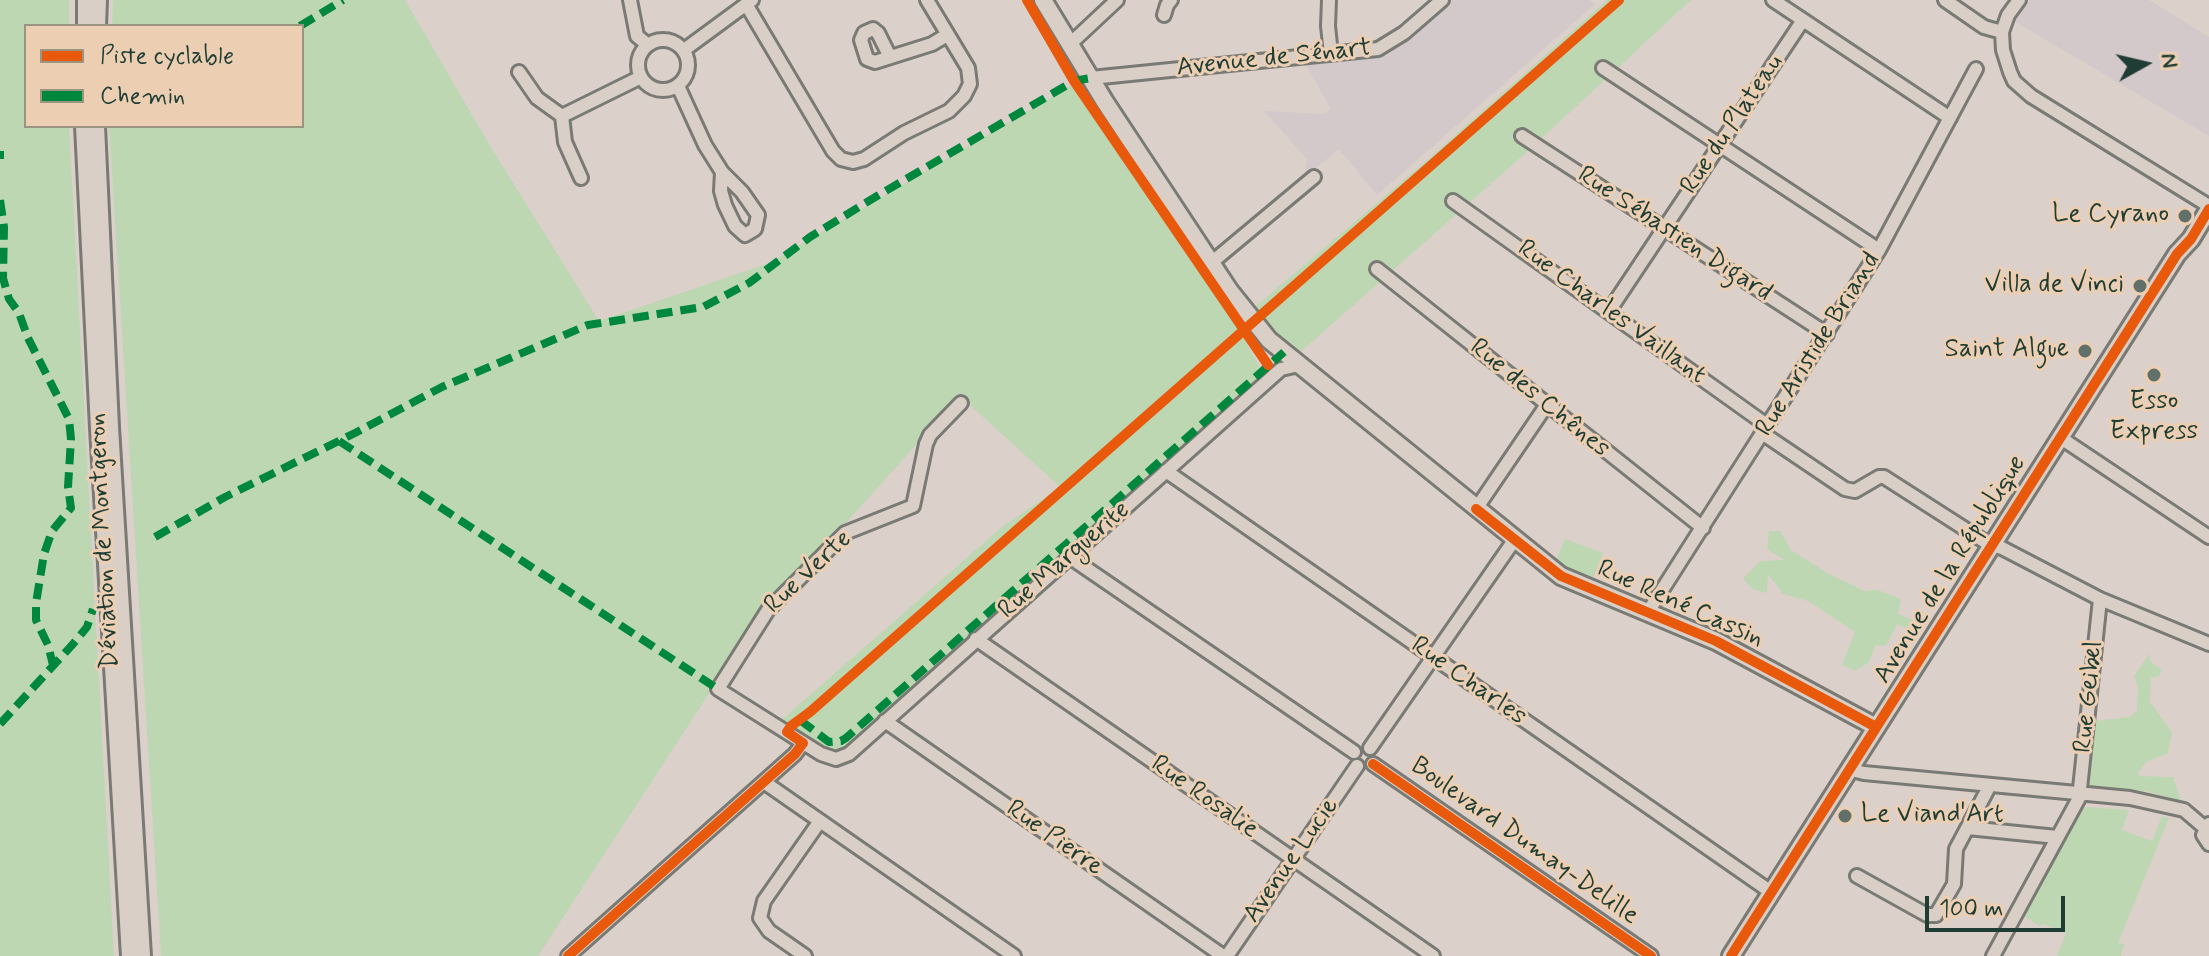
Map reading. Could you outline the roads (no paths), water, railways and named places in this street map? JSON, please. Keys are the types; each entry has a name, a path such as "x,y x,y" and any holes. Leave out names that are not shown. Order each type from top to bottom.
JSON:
{"main road":[{"path":"86,0 86,24"},
{"path":"97,24 98,0"},
{"name":"Rue René Cassin","path":"1043,0 1211,263 1269,340 1561,576 1716,641 1876,727"},
{"name":"Déviation de Montgeron","path":"84,128 99,443 130,956"},
{"name":"Déviation de Montgeron","path":"96,128 110,427 142,956"},
{"name":"Avenue de la République","path":"1731,956 2209,207"}],"street":[{"path":"630,0 637,36 648,45"},
{"path":"684,50 749,2 833,151 841,159 853,162 864,159 904,133 949,111 964,96 971,76 927,0"},
{"path":"1070,44 1117,0"},
{"path":"1164,15 1171,0"},
{"path":"1329,0 1331,54"},
{"path":"1773,0 1950,118"},
{"path":"1945,0 1984,27 2002,32"},
{"path":"2019,0 2008,15 2002,32 2003,50 2010,72 2021,88 2209,207"},
{"name":"Avenue de Sénart","path":"1091,78 1378,49 1404,33 1437,1"},
{"name":"Rue du Plateau","path":"1609,311 1803,20"},
{"path":"890,57 932,44 947,35"},
{"path":"664,39 675,42 684,50 688,71 678,86 663,91 654,89 641,77 638,62 648,45 664,39"},
{"path":"1603,68 1879,250"},
{"name":"Rue Aristide Briand","path":"1648,612 1879,250 1976,69"},
{"path":"519,72 537,98 562,116 565,142 581,178"},
{"path":"562,116 641,77"},
{"path":"678,86 705,145 722,172 742,192 758,215 755,229 745,235 735,226 725,205 721,191 722,172"},
{"name":"Rue Sébastien Digard","path":"1522,136 1827,334"},
{"path":"1211,263 1314,177"},
{"name":"Rue Charles Vaillant","path":"1453,201 1761,421 1768,437 1845,489 1855,491 1884,477 1993,546"},
{"name":"Rue des Chênes","path":"1377,269 1703,528"},
{"path":"1269,340 1281,369"},
{"name":"Rue Marguerite","path":"803,743 836,759 849,754 1281,369 1299,365"},
{"name":"Rue Verte","path":"803,743 718,689 768,610 845,533 913,506 930,435 961,403"},
{"path":"1476,509 1548,403"},
{"path":"2061,438 2209,537"},
{"name":"Rue Charles","path":"1166,471 1771,892"},
{"path":"1370,748 1515,539"},
{"path":"1993,546 2100,599 2209,644"},
{"path":"1072,556 1354,752"},
{"name":"Rue Geibel","path":"2080,794 2100,599"},
{"name":"Rue Rosalie","path":"976,639 1433,956"},
{"name":"Rue Pierre","path":"885,721 1225,956"},
{"path":"568,956 764,782 803,743"},
{"path":"1354,752 1362,747 1370,748"},
{"path":"1354,752 1353,761 1357,766 1367,768 1373,764 1375,757 1370,748"},
{"name":"Boulevard Dumay-Delille","path":"1373,764 1651,956"},
{"name":"Avenue Lucie","path":"1225,956 1357,766"},
{"path":"1848,769 2130,798 2178,807 2207,826 2204,838 2209,844"},
{"path":"764,782 1014,956"},
{"path":"1857,876 1927,915 1936,915 1954,884 1956,849 1990,785"},
{"path":"1993,956 2080,794"},
{"path":"805,956 769,931 760,918 764,901 820,821"},
{"path":"1968,828 2057,837"}],"place":[{"name":"Le Cyrano","path":"2185,216"},
{"name":"Villa de Vinci","path":"2140,286"},
{"name":"Saint Algue","path":"2085,351"},
{"name":"Esso Express","path":"2154,375"},
{"name":"Le Viand'Art","path":"1845,816"}]}
